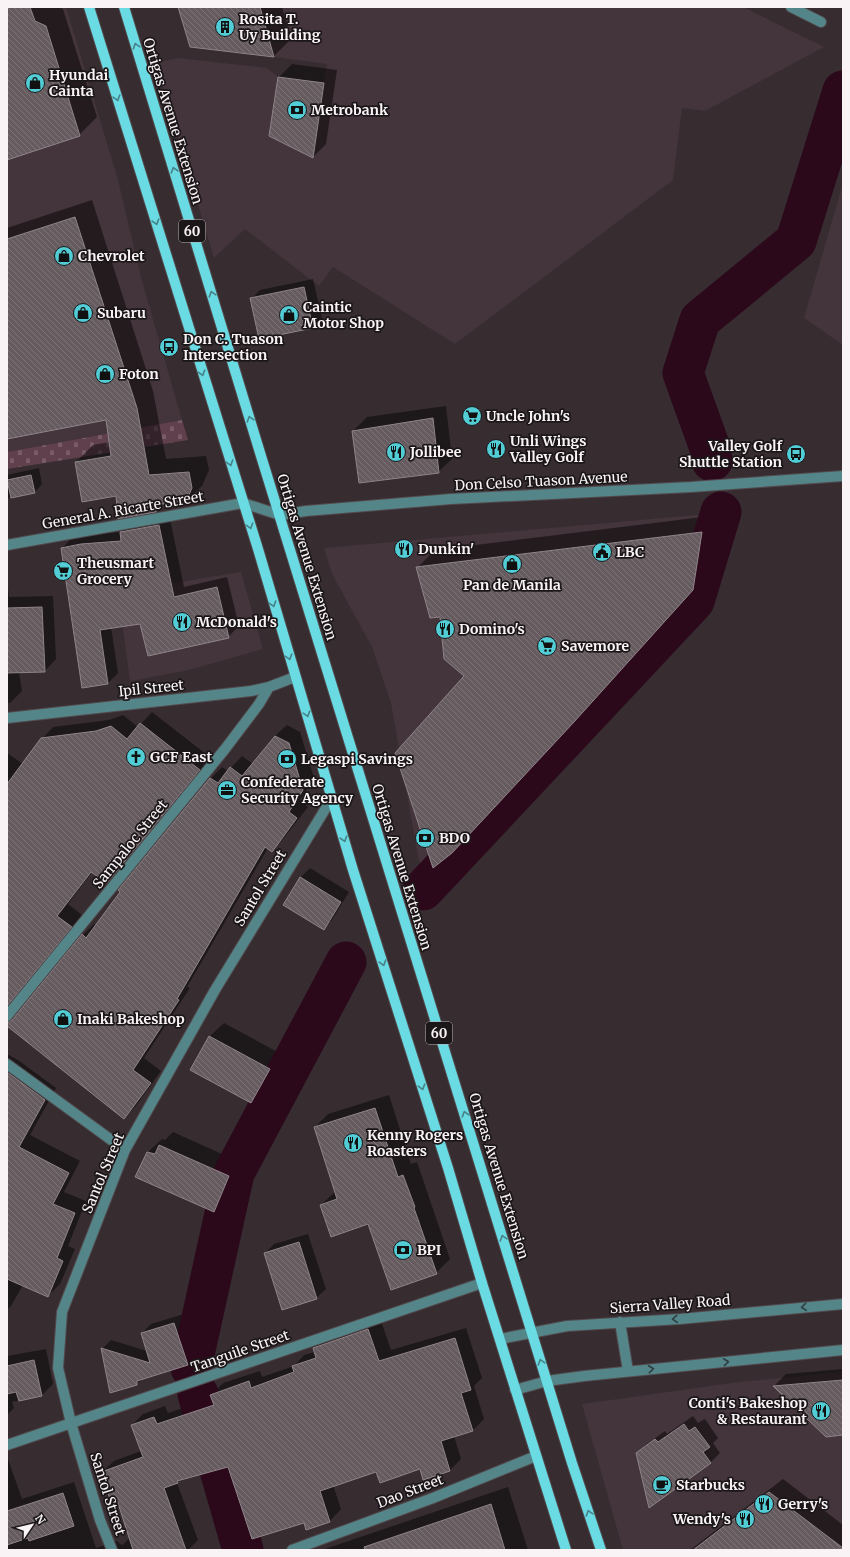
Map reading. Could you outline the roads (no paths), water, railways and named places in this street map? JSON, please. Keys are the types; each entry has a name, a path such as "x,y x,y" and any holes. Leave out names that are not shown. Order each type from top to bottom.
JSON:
{"main road":[{"name":"60","path":"89,7 243,503 332,798 448,1168 515,1390 566,1550"},
{"name":"Ortigas Avenue Extension","path":"124,7 532,1333 601,1550"}],"street":[{"path":"791,7 821,22"},
{"name":"Don Celso Tuason Avenue","path":"243,503 280,515 306,511 451,499 692,487 843,476"},
{"name":"General A. Ricarte Street","path":"7,545 243,503"},
{"name":"Ipil Street","path":"7,718 203,697 269,687 295,677"},
{"name":"Sampaloc Street","path":"7,1016 225,749 259,704 269,687"},
{"name":"Santol Street","path":"112,1550 100,1520 71,1423 58,1368 62,1312 125,1150 215,990 294,857 332,798"},
{"path":"7,1064 125,1150"},
{"name":"Tanguile Street","path":"7,1445 482,1283"},
{"name":"Sierra Valley Road","path":"500,1339 567,1326 680,1319 843,1304"},
{"path":"620,1322 628,1371"},
{"path":"515,1390 547,1381 628,1371 843,1350"},
{"name":"Dao Street","path":"292,1550 433,1498 536,1456"}],"waterway":[{"path":"712,461 710,448 683,373 700,320 796,241 843,91"},
{"path":"423,890 694,601 721,512"},
{"path":"191,1368 234,1173 346,962"},
{"path":"198,1394 243,1550"}],"place":[{"name":"Rosita T. Uy Building","path":"225,27"},
{"name":"Hyundai Cainta","path":"35,83"},
{"name":"Metrobank","path":"297,110"},
{"name":"Chevrolet","path":"64,256"},
{"name":"Subaru","path":"83,313"},
{"name":"Caintic Motor Shop","path":"289,315"},
{"name":"Don C. Tuason Intersection","path":"169,347"},
{"name":"Foton","path":"105,374"},
{"name":"Uncle John's","path":"472,416"},
{"name":"Unli Wings Valley Golf","path":"496,449"},
{"name":"Jollibee","path":"396,452"},
{"name":"Valley Golf Shuttle Station","path":"796,454"},
{"name":"Dunkin'","path":"404,549"},
{"name":"LBC","path":"602,552"},
{"name":"Pan de Manila","path":"512,564"},
{"name":"Theusmart Grocery","path":"63,571"},
{"name":"McDonald's","path":"182,622"},
{"name":"Domino's","path":"445,629"},
{"name":"Savemore","path":"547,646"},
{"name":"GCF East","path":"136,757"},
{"name":"Legaspi Savings","path":"287,759"},
{"name":"Confederate Security Agency","path":"227,790"},
{"name":"BDO","path":"425,838"},
{"name":"Inaki Bakeshop","path":"63,1019"},
{"name":"Kenny Rogers Roasters","path":"353,1143"},
{"name":"BPI","path":"403,1250"},
{"name":"Conti's Bakeshop & Restaurant","path":"821,1411"},
{"name":"Starbucks","path":"662,1485"},
{"name":"Gerry's","path":"764,1504"},
{"name":"Wendy's","path":"745,1519"}]}
